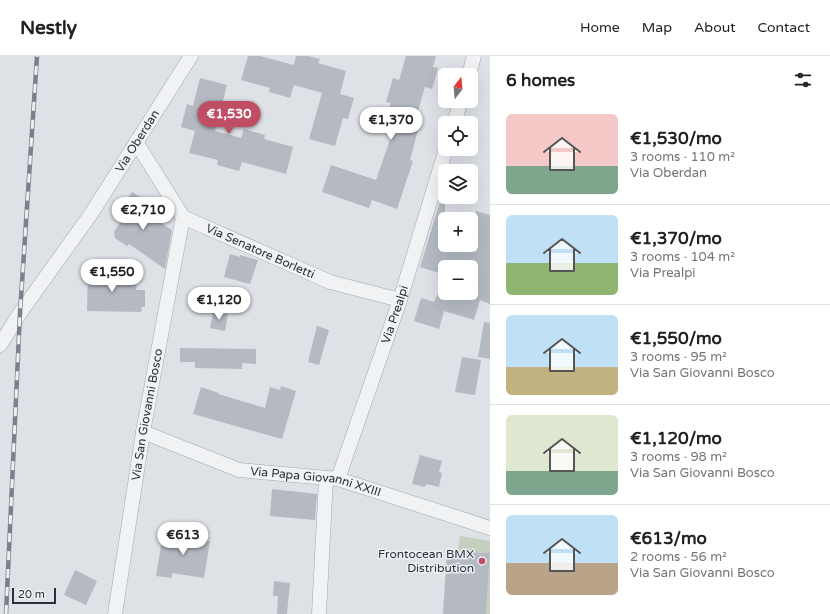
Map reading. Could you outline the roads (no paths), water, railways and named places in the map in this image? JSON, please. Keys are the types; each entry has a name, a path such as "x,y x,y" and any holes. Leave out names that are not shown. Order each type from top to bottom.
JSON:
{"street":[{"name":"Via Oberdan","path":"1,342 91,214 191,56"},
{"path":"471,68 474,56"},
{"path":"136,142 184,216"},
{"name":"Via Prealpi","path":"319,614 332,478 400,300 444,156"},
{"name":"Via Senatore Borletti","path":"184,216 330,282 400,300"},
{"name":"Via San Giovanni Bosco","path":"115,614 143,432 184,216"},
{"name":"Via Papa Giovanni XXIII","path":"143,432 239,470 332,478 490,528"}],"railway":[{"path":"6,614 20,313 37,56"}],"place":[{"name":"Frontocean BMX Distribution","path":"482,561"}]}
